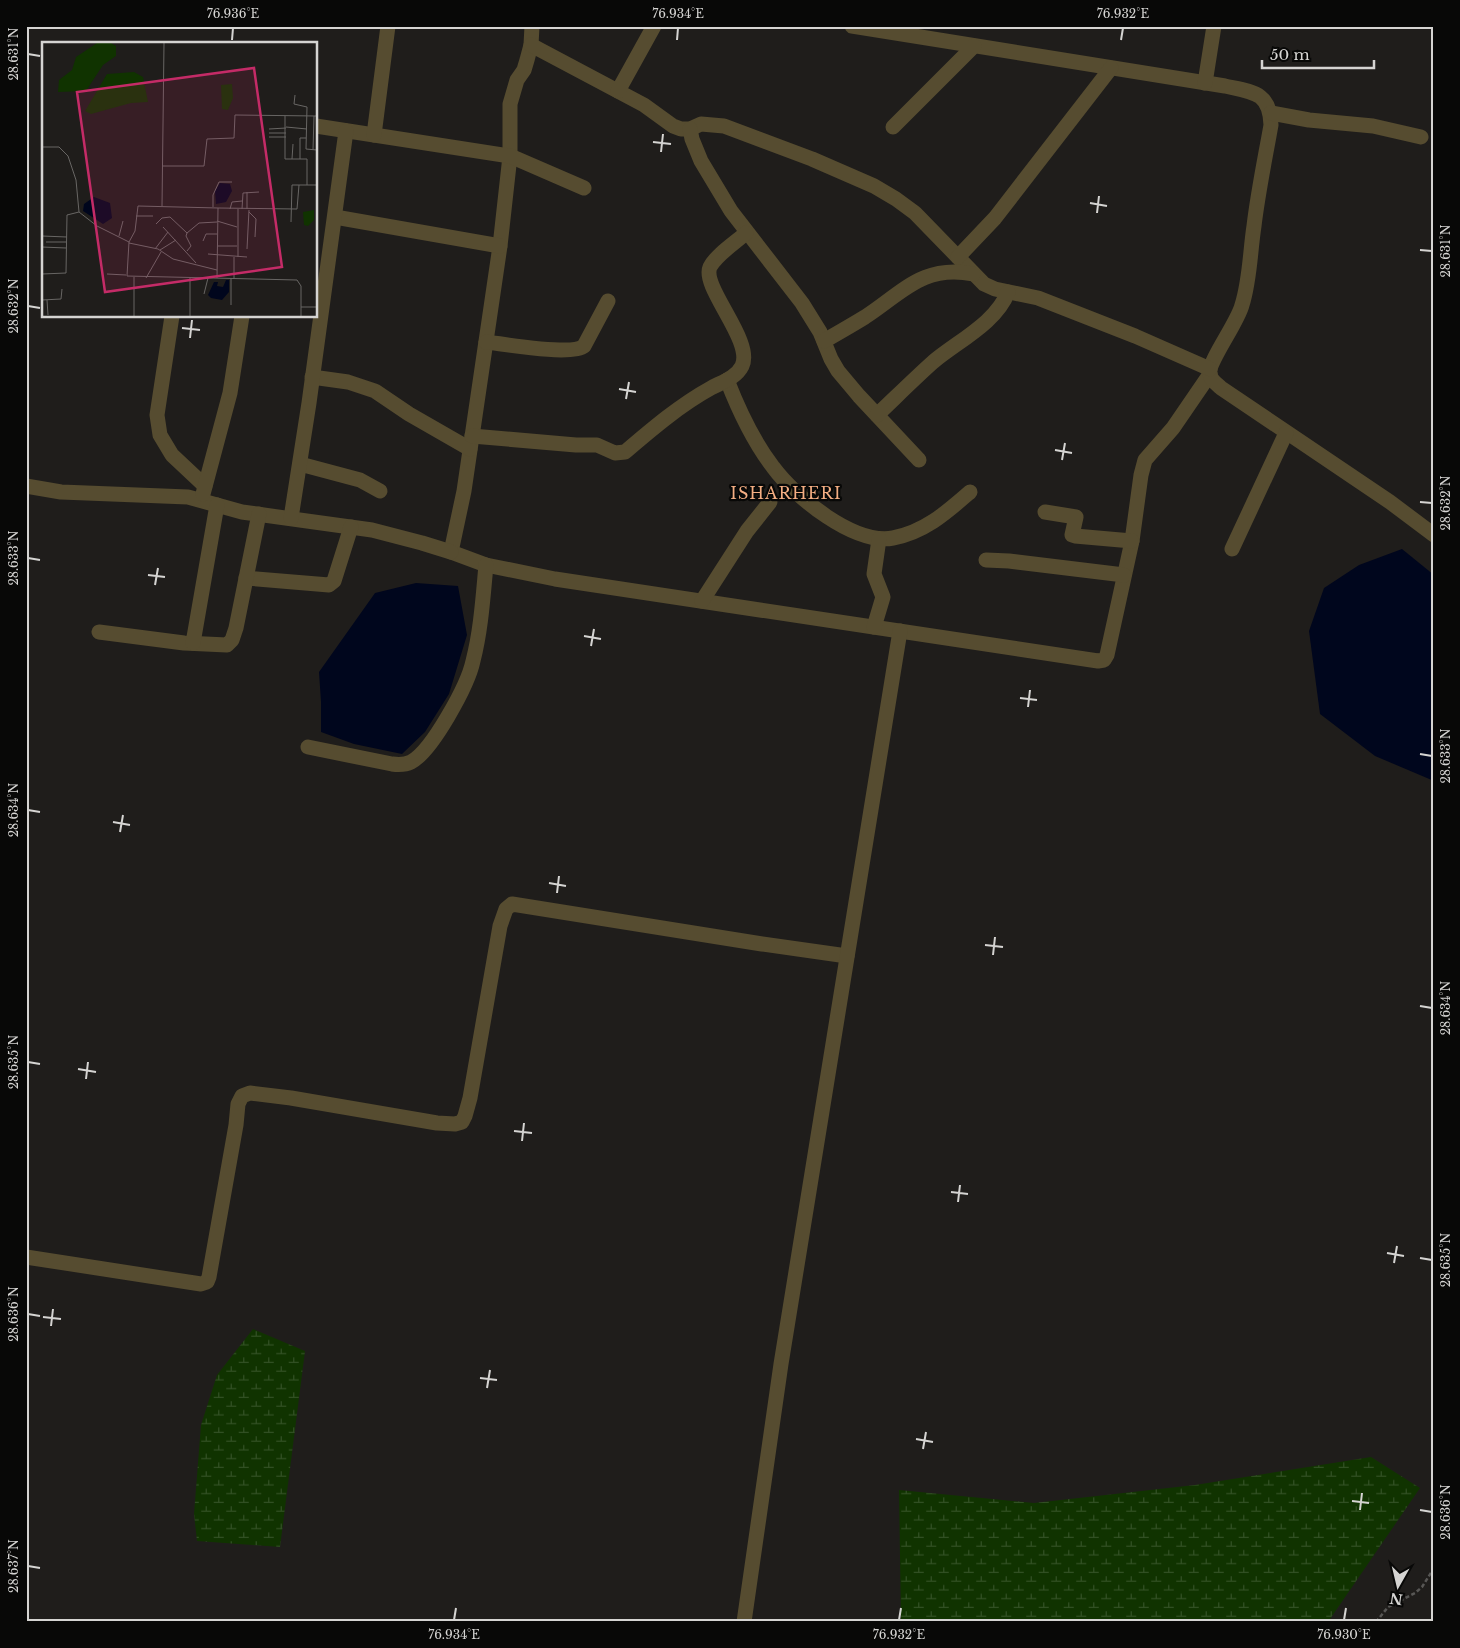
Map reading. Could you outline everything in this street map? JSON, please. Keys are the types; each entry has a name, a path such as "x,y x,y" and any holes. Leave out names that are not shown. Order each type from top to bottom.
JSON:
{"street":[{"path":"374,135 388,26"},
{"path":"451,552 471,443 500,246 510,156 510,104 517,80 524,70 530,46 532,26"},
{"path":"618,91 654,26"},
{"path":"852,26 1254,92 1267,103 1271,125 1258,199 1247,286 1242,306 1227,338 1212,362 1211,379 1221,388 1390,502 1434,534"},
{"path":"1205,83 1214,26"},
{"path":"530,46 644,105 673,126 681,129 690,129 701,124 710,124 740,131 820,162 874,186 915,213 984,284 1054,304 1135,336 1210,372"},
{"path":"893,127 974,46"},
{"path":"958,257 995,218 1111,68"},
{"path":"1270,113 1309,120 1373,126 1421,137"},
{"path":"318,126 510,156 584,188"},
{"path":"690,129 701,161 731,211 746,233 802,303 824,341 831,359 844,379 919,460"},
{"path":"318,312 323,257 335,217 346,131"},
{"path":"335,217 500,246"},
{"path":"312,377 348,382 375,391 409,414 471,443 597,445 620,454 695,398 727,380 742,366 744,357 730,318 708,275 709,269 717,258 746,233"},
{"path":"824,341 925,277 956,270 973,274"},
{"path":"877,415 921,372 993,317 1005,301 1008,292"},
{"path":"486,342 572,351 580,350 608,301"},
{"path":"172,318 157,415 160,435 172,455 203,493 217,504 242,512 351,527 402,537 486,565 555,579 1098,661 1104,660 1107,655 1132,541 1140,475 1145,460 1173,428 1210,372"},
{"path":"203,493 230,393 242,318"},
{"path":"291,518 312,377 317,318"},
{"path":"727,380 740,413 774,468 798,494 822,514 848,530 879,539 913,533 936,521 970,492"},
{"path":"1232,549 1286,433"},
{"path":"300,464 360,480 380,491"},
{"path":"26,486 62,492 188,497 203,493"},
{"path":"702,601 747,531 770,502"},
{"path":"193,643 217,504"},
{"path":"1045,512 1076,517 1072,532 1072,535 1075,536 1132,541"},
{"path":"98,632 227,645 232,640 259,514"},
{"path":"246,578 329,585 334,581 351,527"},
{"path":"874,627 883,597 874,574 879,539"},
{"path":"986,560 1124,575"},
{"path":"308,748 392,764 404,765 413,761 434,738 457,702 473,663 486,565"},
{"path":"744,1622 781,1364 900,631"},
{"path":"26,1257 201,1284 207,1282 230,1162 238,1104 242,1096 250,1093 437,1123 455,1124 462,1122 470,1098 500,926 506,909 512,904 847,956"}],"path":[{"path":"1376,1622 1388,1607 1415,1593 1422,1587 1434,1568"}],"green space":[{"path":"253,1329 305,1351 280,1547 197,1541 194,1514 201,1425 217,1375"},
{"path":"1371,1457 1420,1488 1328,1622 901,1622 899,1490 1034,1503 1195,1485"}],"water":[{"path":"1402,549 1434,575 1434,781 1375,756 1320,714 1309,631 1324,588 1359,565"},
{"path":"416,583 458,586 467,635 449,694 425,732 402,754 354,744 321,732 319,672 375,593"}],"district":[{"name":"ISHARHERI","path":"786,493"}]}
